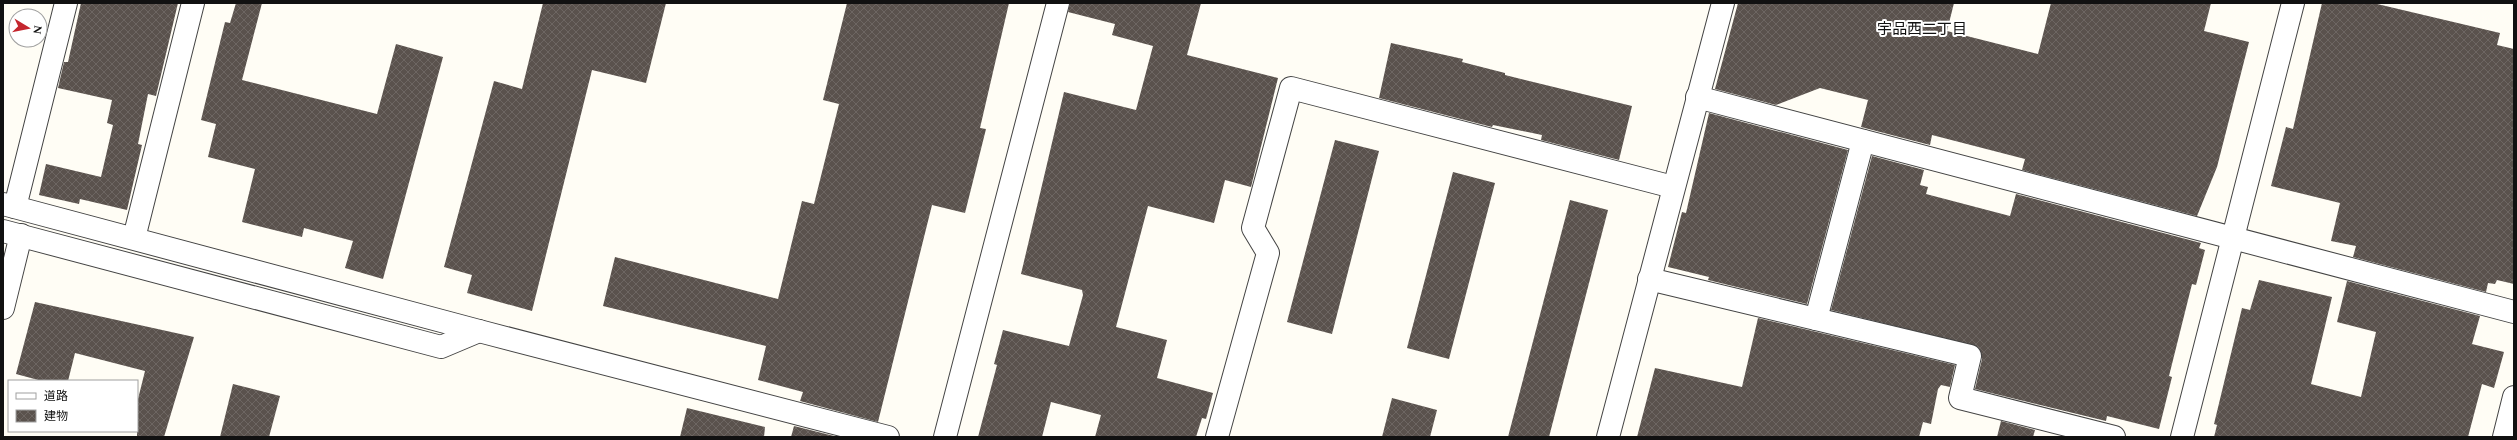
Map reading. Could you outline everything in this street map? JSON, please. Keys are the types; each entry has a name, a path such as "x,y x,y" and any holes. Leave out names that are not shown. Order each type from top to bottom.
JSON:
{"street":[{"path":"66,3 9,205 848,432 888,437"},
{"path":"134,238 193,3"},
{"path":"945,437 1058,3"},
{"path":"1608,437 1673,187 1723,3"},
{"path":"2182,437 2292,3"},
{"path":"1217,437 1268,253 1254,228 1291,88 1673,187"},
{"path":"1697,97 2514,312"},
{"path":"1816,319 1863,141"},
{"path":"3,308 12,233 441,347 479,331"},
{"path":"1649,279 1970,356 1960,398 2114,437"},
{"path":"2504,437 2514,397"}],"building":[{"path":"81,3 178,3 156,96 148,94 138,144 142,145 127,210 80,199 79,204 39,195 46,164 101,177 113,125 107,123 112,100 58,88 64,62 68,62"},
{"path":"236,3 262,3 242,80 377,114 396,44 443,57 383,279 345,268 353,241 304,228 302,237 242,222 255,169 208,157 216,124 201,120 225,22 230,23"},
{"path":"543,3 666,3 646,83 592,70 532,311 467,293 472,275 444,267 494,81 522,89"},
{"path":"847,3 1009,3 980,128 986,129 965,213 932,205 878,422 800,401 803,392 758,380 766,346 603,306 615,257 778,299 802,201 814,204 839,104 823,100"},
{"path":"1070,3 1201,3 1187,55 1278,78 1251,187 1225,180 1214,223 1148,206 1116,327 1167,340 1157,378 1213,393 1206,419 1202,418 1196,437 1095,437 1101,415 1051,402 1042,437 978,437 997,365 994,364 1003,330 1069,346 1083,295 1082,290 1021,274 1064,92 1136,110 1153,46 1112,35 1115,24 1068,12"},
{"path":"1738,3 1954,3 1947,31 2038,54 2051,3 2211,3 2204,31 2249,42 2217,167 2197,216 2022,170 2025,159 1932,135 1930,145 1861,127 1868,100 1820,88 1776,105 1715,89"},
{"path":"2322,3 2373,3 2500,33 2497,45 2514,49 2514,284 2497,280 2495,284 2488,283 2486,292 2353,257 2356,246 2331,241 2340,203 2271,186 2286,127 2293,129"},
{"path":"1391,43 1463,59 1462,62 1505,73 1505,75 1632,106 1619,160 1541,140 1542,135 1493,125 1492,127 1379,98"},
{"path":"1709,113 1848,150 1807,304 1708,280 1709,277 1668,267 1682,212 1686,213"},
{"path":"1335,140 1379,151 1332,334 1287,322"},
{"path":"1872,156 1924,170 1920,185 1928,187 1926,194 2010,216 2016,194 2201,243 2199,248 2205,250 2196,285 2192,284 2169,376 2172,377 2159,429 2107,416 2106,421 1975,389 1982,359 1978,347 1831,310"},
{"path":"1453,172 1495,183 1449,359 1407,348"},
{"path":"1570,200 1608,210 1549,437 1508,437"},
{"path":"2259,280 2332,297 2311,384 2361,397 2376,332 2337,322 2347,281 2480,316 2472,344 2504,352 2494,388 2482,384 2468,437 2214,437 2217,425 2214,424 2242,308 2250,310"},
{"path":"35,302 194,337 164,437 137,437 138,399 145,371 75,353 68,380 38,380 16,374"},
{"path":"1758,318 1955,365 1950,387 1941,385 1938,389 1931,424 1923,422 1919,437 1637,437 1655,368 1742,387"},
{"path":"233,384 280,396 269,437 220,437"},
{"path":"1392,398 1437,410 1430,437 1382,437"},
{"path":"687,408 765,427 764,437 680,437"},
{"path":"2001,421 2035,430 2033,437 1997,437"},
{"path":"794,426 838,437 791,437"}],"district":[{"name":"宇品西二丁目","path":"1922,29"}]}
